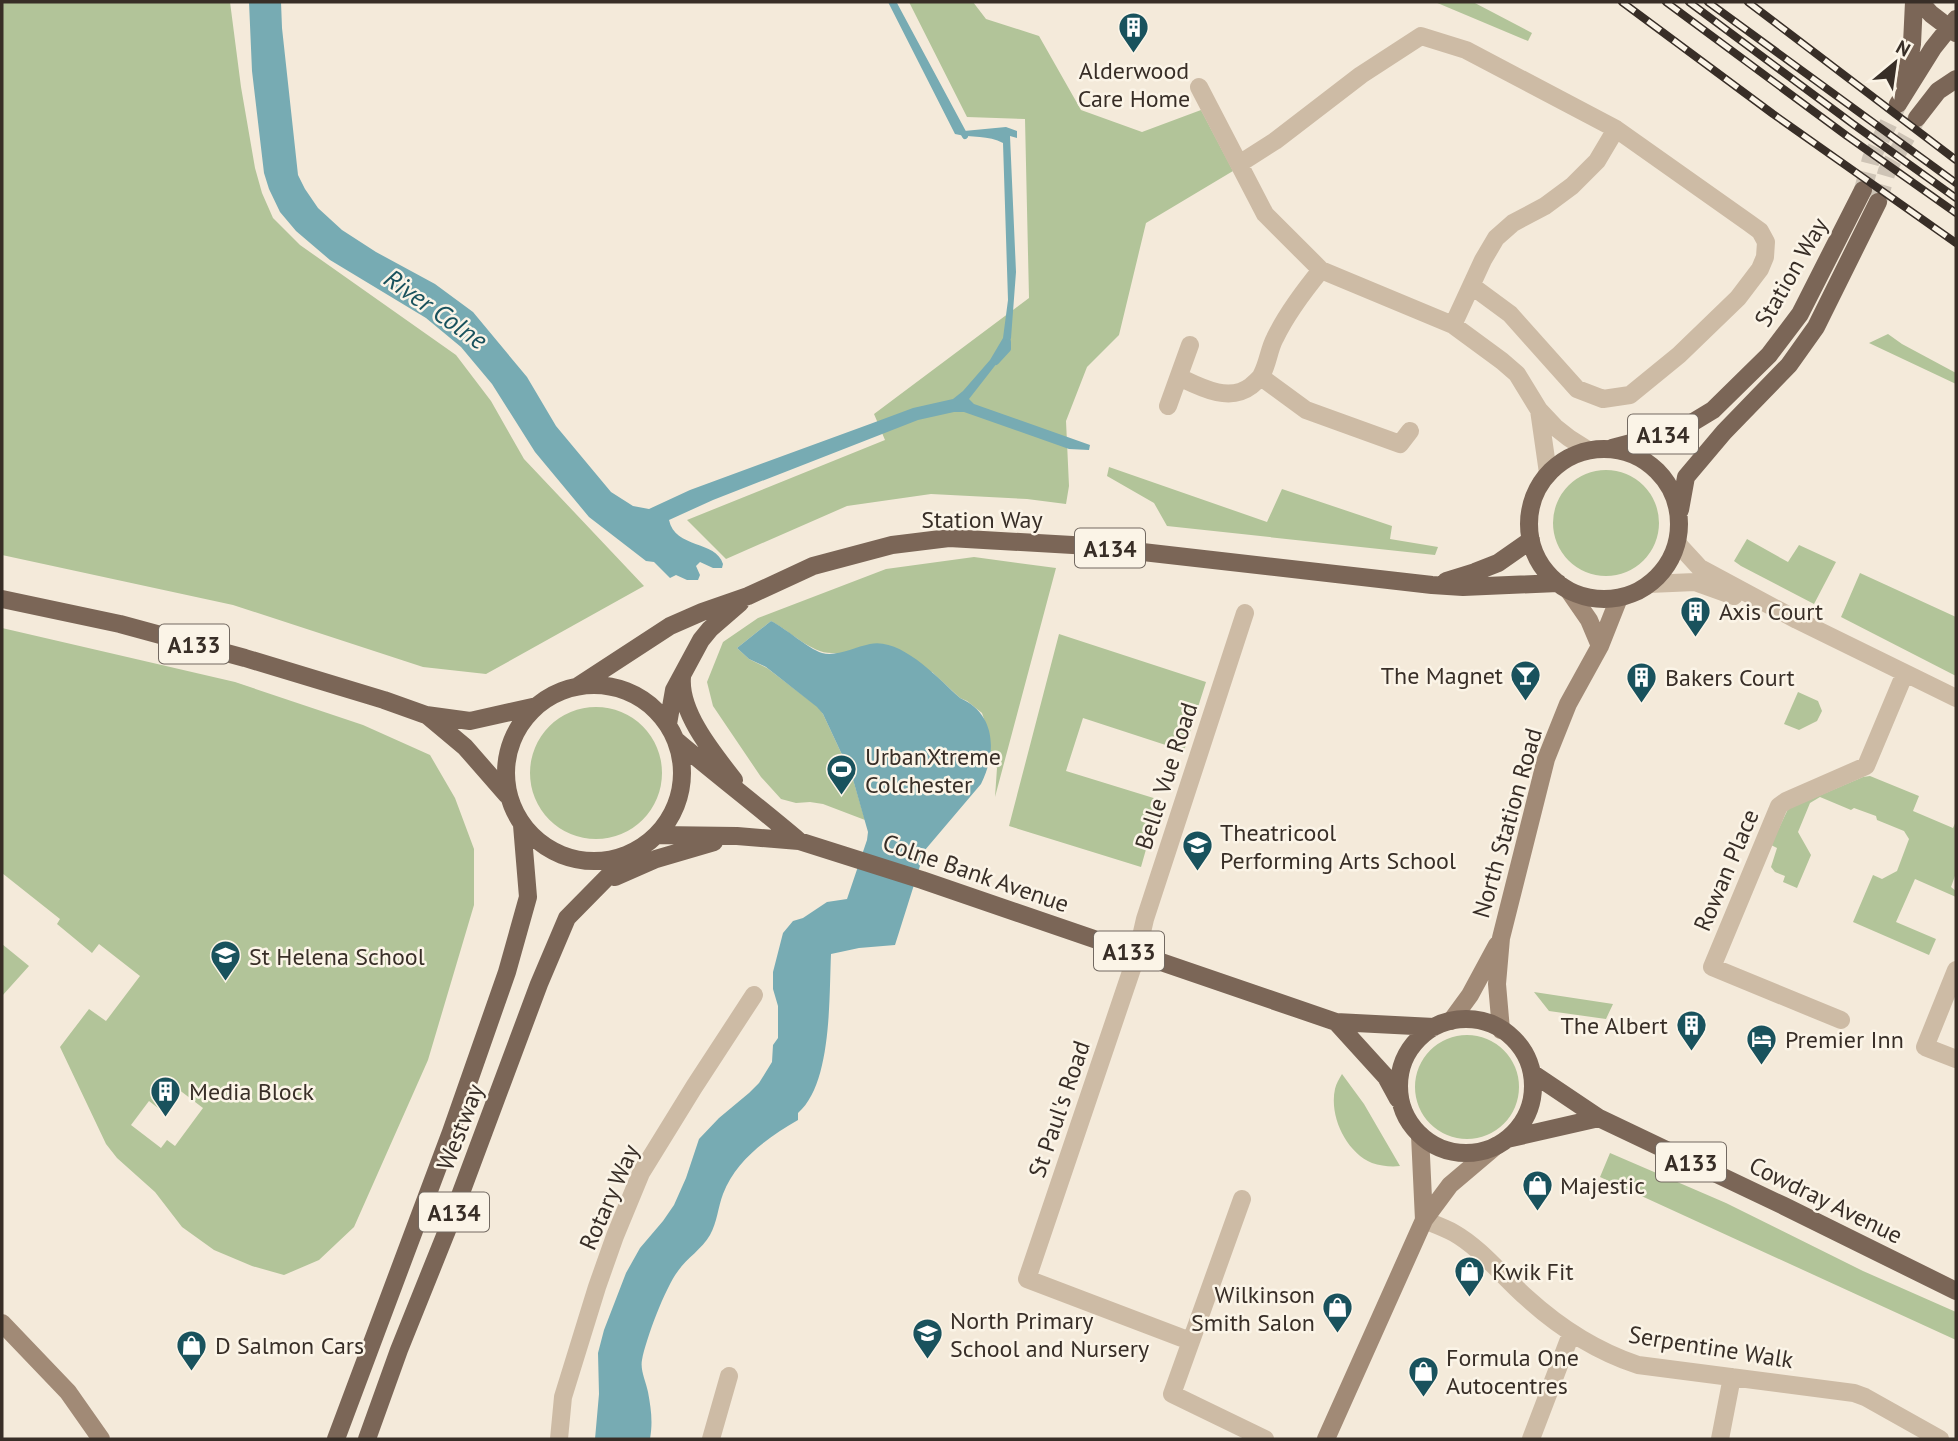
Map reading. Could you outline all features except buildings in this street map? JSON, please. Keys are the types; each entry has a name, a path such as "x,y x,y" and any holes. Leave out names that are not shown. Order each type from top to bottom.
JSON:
{"main road":[{"path":"1914,2 1909,70 1900,99 1954,27 1925,8"},
{"path":"1917,118 1938,91 1956,79"},
{"name":"Station Way","path":"1608,448 1680,430 1713,410 1769,355 1800,314 1863,190"},
{"name":"Station Way","path":"1679,513 1686,477 1724,432 1789,365 1816,327 1878,202"},
{"name":"A134","path":"1608,448 1629,452 1648,462 1658,471 1674,496 1679,513 1677,543 1669,564 1649,584 1628,595 1593,598 1564,587 1540,564 1531,540 1529,513 1532,501 1548,473 1567,458 1588,450 1608,448"},
{"name":"Station Way","path":"578,686 670,626 748,596 813,566 892,545 949,538 1090,546 1432,585 1564,587"},
{"name":"Station Way","path":"1432,585 1498,562 1531,540"},
{"name":"Station Way","path":"668,724 674,690 701,640 748,596"},
{"name":"A133","path":"2,599 120,624 245,658 426,715 470,721 537,706"},
{"path":"682,673 681,688 691,719 747,797"},
{"name":"A134","path":"603,685 622,689 651,705 668,724 677,741 682,763 681,790 670,820 658,835 631,853 615,859 576,859 543,844 523,825 507,795 507,762 511,745 525,719 537,706 555,694 578,686 603,685"},
{"name":"A133","path":"426,715 465,747 507,795"},
{"name":"Colne Bank Avenue","path":"677,741 799,841"},
{"name":"Westway","path":"337,1439 451,1132 507,972 528,897 523,825"},
{"name":"Colne Bank Avenue","path":"658,835 737,836 799,841 922,880 1336,1022 1443,1024"},
{"path":"600,884 656,859 737,836"},
{"name":"Westway","path":"367,1439 538,984 567,918 631,853"},
{"name":"A133","path":"1420,1135 1405,1111 1400,1090 1404,1064 1423,1034 1443,1024 1465,1020 1490,1024 1520,1046 1532,1073"},
{"name":"Colne Bank Avenue","path":"1336,1022 1386,1077 1405,1111"},
{"path":"1501,1143 1514,1133 1527,1114 1532,1097 1532,1073"},
{"name":"Cowdray Avenue","path":"1532,1073 1599,1118 1956,1291"},
{"path":"1420,1135 1454,1152 1475,1153 1501,1143 1599,1118"}],"street":[{"path":"1239,164 1275,141 1361,75 1421,36 1466,50 1616,129 1760,232 1766,242 1765,257 1738,298 1679,355 1630,396 1603,400 1577,389 1510,314 1472,286"},
{"path":"1199,86 1265,214 1321,270 1453,325 1517,374 1539,410 1569,439 1588,450"},
{"path":"1453,325 1483,260 1496,239 1513,223 1545,206 1572,187 1597,161 1616,129"},
{"path":"1179,377 1200,387 1225,394 1245,390 1261,377 1272,343 1284,319 1321,270"},
{"path":"1168,406 1190,345"},
{"path":"1261,377 1306,410 1400,444 1410,431"},
{"path":"1539,410 1548,473"},
{"path":"1677,543 1700,568 1797,620 1956,698"},
{"path":"1649,584 1695,582 1797,620"},
{"path":"1564,587 1589,620 1600,646"},
{"name":"North Station Road","path":"1501,1030 1497,984 1501,938 1546,759 1568,704 1600,646 1619,597"},
{"name":"Belle Vue Road","path":"1137,954 1145,919 1245,613"},
{"name":"Rowan Place","path":"1841,1020 1712,967 1779,806 1866,766 1905,673"},
{"name":"North Station Road","path":"1443,1024 1470,995 1501,938"},
{"name":"St Paul's Road","path":"1137,954 1027,1279 1191,1341"},
{"path":"1956,970 1925,1047 1956,1059"},
{"name":"Rotary Way","path":"559,1439 563,1397 593,1299 641,1173 754,995"},
{"path":"1420,1135 1424,1220"},
{"path":"1326,1439 1424,1220 1450,1185 1501,1143"},
{"path":"1242,1199 1172,1394 1265,1439"},
{"name":"Serpentine Walk","path":"1424,1220 1455,1233 1488,1259 1527,1299 1571,1334 1614,1357 1638,1365 1854,1393 1865,1396 1940,1439"},
{"path":"2,1324 68,1392 101,1439"},
{"path":"1531,1439 1571,1334"},
{"path":"711,1439 729,1376"},
{"path":"1720,1439 1731,1377"}],"green space":[{"path":"2,2 230,2 255,168 273,218 300,245 456,355 491,401 524,459 644,586 486,674 423,667 233,605 2,555"},
{"path":"909,2 973,2 986,19 1039,36 1081,110 1142,132 1201,110 1233,171 1146,223 1119,335 1087,367 1066,421 1069,486 1066,504 1027,499 931,494 847,506 726,559 687,520 885,440 874,414 1029,298 1025,119 967,117"},
{"path":"1435,2 1473,2 1532,33 1528,41"},
{"path":"1888,334 1956,373 1956,384 1869,343"},
{"path":"1109,467 1267,522 1282,489 1392,526 1390,539 1438,547 1435,555 1167,526 1154,503 1107,476"},
{"path":"1606,470 1626,474 1643,486 1655,503 1659,523 1655,543 1643,560 1626,572 1606,576 1586,572 1569,560 1557,543 1553,523 1557,503 1569,486 1586,474"},
{"path":"1747,539 1788,562 1799,545 1836,562 1814,604 1734,561"},
{"path":"974,557 1056,568 995,797 997,768 990,759 990,737 982,713 960,698 932,672 826,653 802,642 771,621 737,648 818,707 852,776 865,820 823,804 796,803 781,799 761,777 713,706 707,682 723,642 758,618 886,569"},
{"path":"1860,573 1956,617 1956,676 1841,617"},
{"name":"St Helena School","path":"2,628 235,682 363,725 430,755 455,798 474,849 474,905 428,1060 354,1227 319,1260 284,1275 252,1266 214,1250 182,1227 155,1192 117,1158 106,1144 60,1047 89,1009 106,1021 140,976 99,944 92,953 57,924 60,919 2,873","holes":["178,1089 203,1108 175,1146 167,1140 161,1148 131,1125 149,1101 162,1111"]},
{"path":"1059,634 1206,682 1184,751 1083,718 1066,771 1160,800 1141,867 1009,826"},
{"path":"1798,692 1818,701 1822,711 1817,721 1799,730 1784,724"},
{"path":"596,707 621,712 643,726 657,748 662,773 657,798 643,820 621,834 596,839 571,834 549,820 535,798 530,773 535,748 549,726 571,712"},
{"path":"1870,776 1919,796 1913,811 1953,828 1956,821 1956,873 1951,887 1956,891 1956,897 1915,879 1896,922 1936,939 1929,955 1853,922 1873,875 1882,879 1897,871 1909,839 1904,831 1877,820 1876,816 1854,808 1851,810 1820,797 1810,803 1798,832 1811,855 1797,888 1783,882 1785,876 1771,867 1777,848 1771,845 1788,809"},
{"path":"2,944 29,966 2,996"},
{"path":"1534,992 1613,1004 1606,1019 1549,1011"},
{"path":"1467,1035 1487,1039 1504,1050 1515,1067 1519,1087 1515,1107 1504,1124 1487,1135 1467,1139 1447,1135 1430,1124 1419,1107 1415,1087 1419,1067 1430,1050 1447,1039"},
{"path":"1342,1074 1364,1104 1400,1166 1372,1163 1354,1151 1347,1142 1337,1121 1334,1099"},
{"path":"1610,1153 1726,1203 1863,1271 1956,1312 1956,1340 1600,1177"}],"water":[{"name":"River Colne","path":"249,2 281,2 298,175 318,208 342,230 435,284 473,312 527,377 556,426 611,492 633,506 649,509 690,490 913,408 953,399 990,360 1003,338 1008,300 1003,143 955,134 888,2 892,2 957,126 964,131 1006,127 1017,131 1017,138 1010,136 1016,272 1011,338 1008,349 969,399 974,404 1090,445 1089,450 1069,449 964,412 918,420 713,500 669,520 679,536 712,551 719,556 723,564 722,568 713,568 700,562 696,566 700,575 698,580 687,580 676,575 670,578 654,562 646,561 589,517 535,452 492,384 461,347 426,318 330,260 296,231 280,212 264,173 252,71"},
{"path":"771,621 822,653 833,654 870,644 882,644 907,653 981,714 990,735 990,759 981,784 925,850 895,945 831,954 829,1016 823,1062 809,1100 798,1113 798,1120 764,1142 736,1171 723,1194 710,1235 673,1279 652,1327 642,1364 651,1409 650,1439 595,1439 599,1394 598,1353 626,1273 640,1248 674,1205 699,1139 759,1083 772,1062 773,1045 778,1038 778,1006 773,989 773,972 783,933 793,921 803,918 827,902 847,899 867,840 868,832 852,776 823,714 766,667 749,659 737,648"}],"waterway":[{"path":"893,2 965,136"},
{"path":"996,362 1008,349 1008,342"}],"tunnel":[{"path":"1863,190 1871,159 1898,104"},
{"path":"1878,202 1887,171 1917,118"}],"railway":[{"path":"1622,2 1773,114 1956,243"},
{"path":"1666,2 1956,213"},
{"path":"1689,2 1956,198"},
{"path":"1708,2 1956,183"},
{"path":"1748,2 1956,160"}],"place":[{"name":"Alderwood Care Home","path":"1134,55"},
{"name":"Axis Court","path":"1696,638"},
{"name":"The Magnet","path":"1526,702"},
{"name":"Bakers Court","path":"1642,704"},
{"name":"UrbanXtreme Colchester","path":"842,797"},
{"name":"Theatricool Performing Arts School","path":"1197,873"},
{"name":"St Helena School","path":"226,983"},
{"name":"The Albert","path":"1691,1052"},
{"name":"Premier Inn","path":"1762,1066"},
{"name":"Media Block","path":"166,1118"},
{"name":"Majestic","path":"1537,1212"},
{"name":"Kwik Fit","path":"1469,1298"},
{"name":"Wilkinson Smith Salon","path":"1338,1335"},
{"name":"North Primary School and Nursery","path":"927,1361"},
{"name":"D Salmon Cars","path":"192,1372"},
{"name":"Formula One Autocentres","path":"1423,1398"}]}
